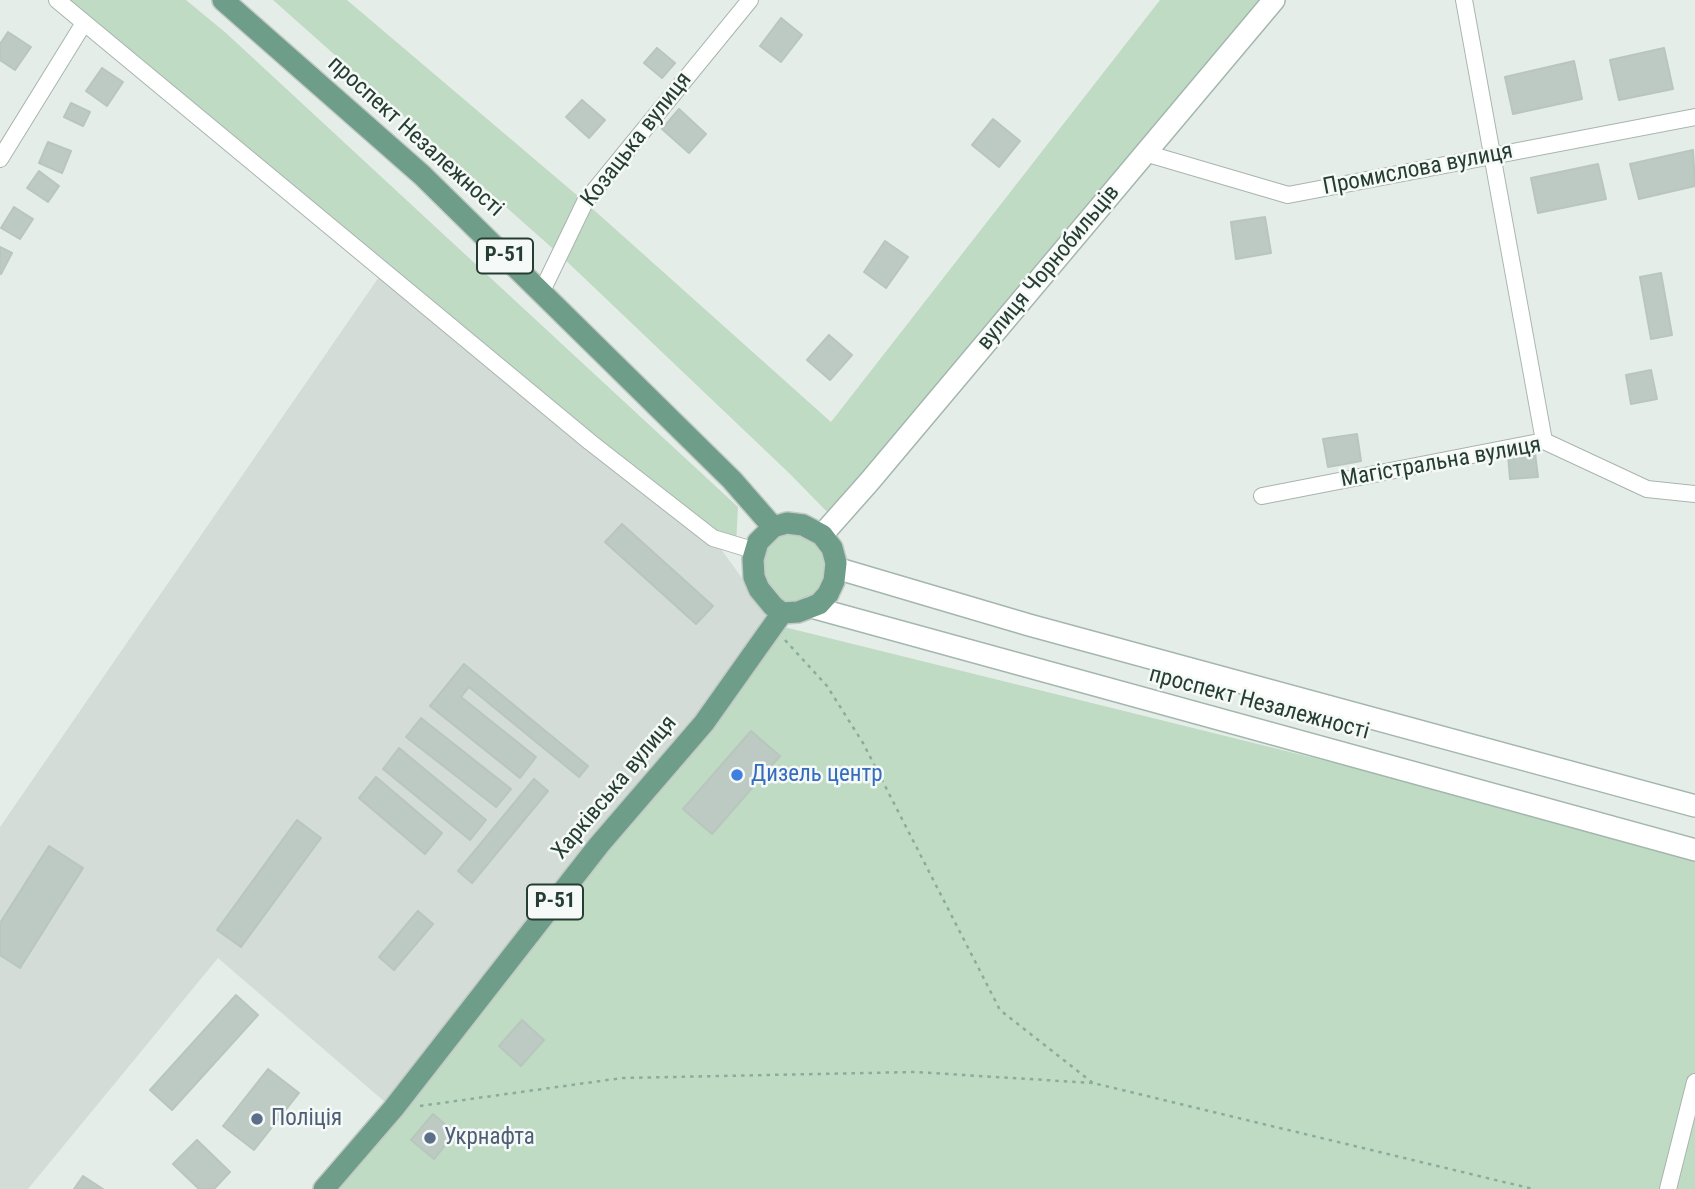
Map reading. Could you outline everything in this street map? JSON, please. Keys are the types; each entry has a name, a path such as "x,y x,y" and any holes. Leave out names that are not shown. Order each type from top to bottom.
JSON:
{"main road":[{"name":"проспект Незалежності","path":"223,0 243,8 422,175 732,480 773,527"},
{"path":"787,523 803,525 822,535 832,548 836,568 828,594 819,604 778,620 754,578 753,559 758,542 773,527 787,523"},
{"name":"Харківська вулиця","path":"324,1189 393,1109 599,845 704,723 778,620"}],"street":[{"path":"57,0 590,442 713,538 756,551"},
{"name":"Козацька вулиця","path":"542,291 585,202 750,0"},
{"name":"вулиця Чорнобильців","path":"822,535 1274,0"},
{"path":"1464,0 1544,441"},
{"path":"0,159 84,23"},
{"name":"Промислова вулиця","path":"1144,153 1288,195 1695,117"},
{"name":"Магістральна вулиця","path":"1262,496 1544,441 1647,489 1695,494"},
{"name":"проспект Незалежності","path":"836,568 1029,625 1695,806"},
{"name":"проспект Незалежності","path":"811,607 1695,850"},
{"path":"1668,1189 1695,1082"}],"path":[{"path":"778,620 827,685 863,743 1000,1010 1093,1083"},
{"path":"393,1109 622,1078 915,1072 1093,1083 1533,1189"}],"shaded area":[{"path":"383,271 713,538 776,625 393,1109 218,958 28,1189 0,1189 0,827"}],"green space":[{"path":"57,0 186,0 226,33 738,507 736,545 713,538"},
{"path":"273,0 347,0 585,202 831,422 1160,0 1274,0 836,521 560,255"},
{"path":"773,527 822,535 834,581 798,612 766,600 758,542"},
{"path":"776,625 1695,852 1695,1189 324,1189"}],"building":[{"path":"781,18 802,35 781,62 760,46"},
{"path":"8,32 31,47 15,70 0,60 0,44"},
{"path":"657,48 675,63 662,78 644,63"},
{"path":"1664,48 1673,89 1619,100 1610,60"},
{"path":"1574,61 1582,99 1513,114 1505,77"},
{"path":"102,68 123,82 107,106 86,91"},
{"path":"582,100 605,120 589,138 566,117"},
{"path":"71,103 90,112 83,126 64,117"},
{"path":"679,109 706,134 689,153 662,129"},
{"path":"993,119 1020,141 999,167 972,145"},
{"path":"48,142 71,151 62,173 39,163"},
{"path":"1693,150 1695,186 1639,199 1630,164"},
{"path":"1598,164 1606,199 1538,213 1531,178"},
{"path":"39,171 59,186 48,202 27,188"},
{"path":"14,207 33,219 20,239 1,228"},
{"path":"1265,217 1271,253 1236,259 1231,222"},
{"path":"885,241 908,257 886,288 864,272"},
{"path":"0,247 12,253 1,274 0,273"},
{"path":"1661,273 1672,335 1651,339 1640,277"},
{"path":"829,335 852,355 830,380 807,360"},
{"path":"1651,370 1657,399 1631,404 1626,375"},
{"path":"1357,434 1361,461 1328,467 1323,439"},
{"path":"1535,453 1538,477 1510,479 1508,455"},
{"path":"622,524 713,606 696,624 605,542"},
{"path":"464,664 588,766 579,777 469,687 461,697 536,757 520,778 430,706"},
{"path":"421,718 511,789 496,807 406,737"},
{"path":"751,731 780,756 712,834 683,809"},
{"path":"399,748 486,820 470,840 383,769"},
{"path":"376,777 442,833 425,854 359,798"},
{"path":"534,779 548,791 472,883 458,871"},
{"path":"297,820 321,838 241,947 217,930"},
{"path":"49,846 83,868 20,968 0,955 0,923"},
{"path":"418,911 433,924 394,970 379,957"},
{"path":"236,995 258,1015 172,1110 150,1090"},
{"path":"522,1020 544,1040 521,1066 499,1046"},
{"path":"268,1069 299,1093 254,1150 223,1126"},
{"path":"433,1114 455,1133 434,1159 411,1140"},
{"path":"197,1140 230,1172 214,1189 199,1189 173,1164"},
{"path":"83,1176 103,1189 74,1189"}],"place":[{"name":"Дизель центр","path":"737,775"},
{"name":"Поліція","path":"257,1119"},
{"name":"Укрнафта","path":"430,1138"}]}
